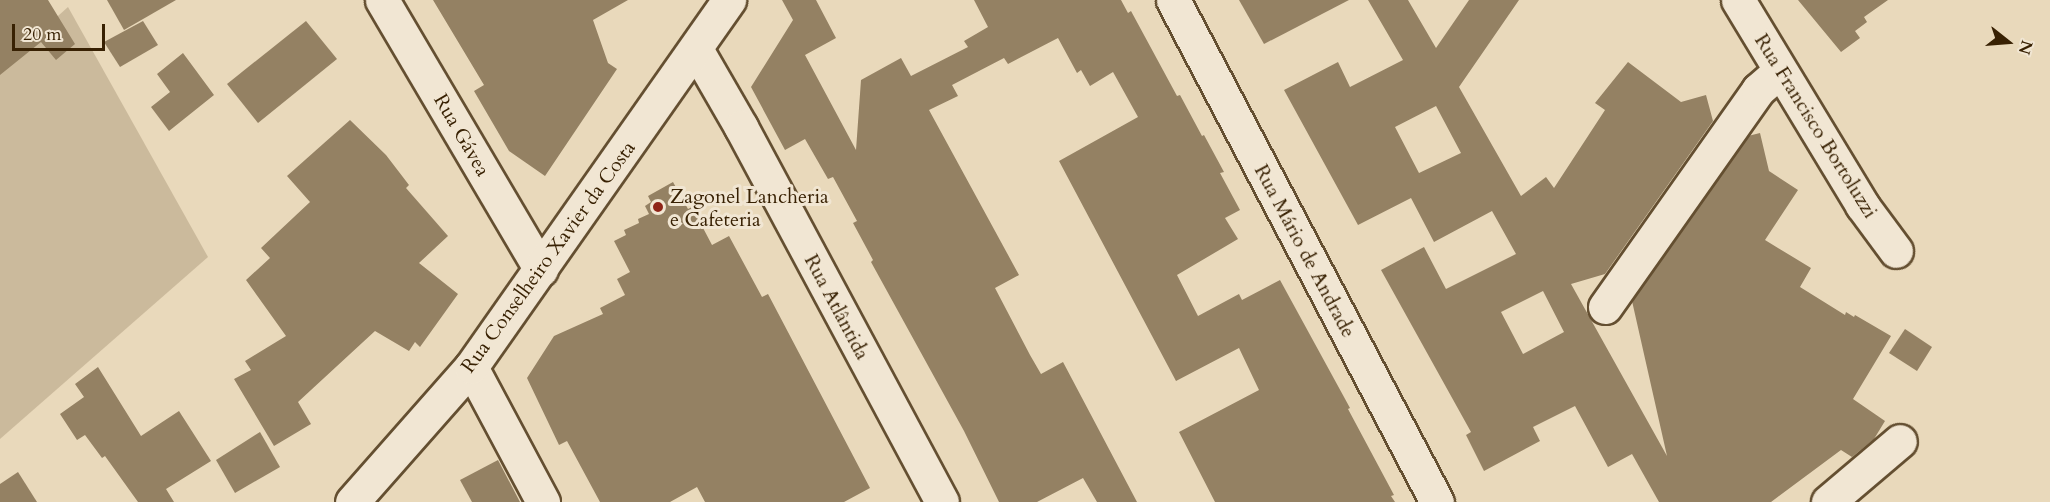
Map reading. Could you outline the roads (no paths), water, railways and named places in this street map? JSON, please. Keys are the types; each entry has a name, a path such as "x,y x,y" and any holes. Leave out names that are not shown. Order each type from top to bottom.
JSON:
{"street":[{"name":"Rua Gávea","path":"382,0 541,270"},
{"name":"Rua Conselheiro Xavier da Costa","path":"352,502 471,368 729,0"},
{"name":"Rua Mário de Andrade","path":"1173,0 1437,502"},
{"name":"Rua Francisco Bortoluzzi","path":"1738,0 1862,205 1896,251"},
{"name":"Rua Atlântida","path":"696,49 741,127 942,502"},
{"path":"1605,307 1758,90 1780,71"},
{"path":"471,368 543,502"},
{"path":"1828,502 1900,441"}],"place":[{"name":"Zagonel Lancheria e Cafeteria","path":"658,207"}]}
